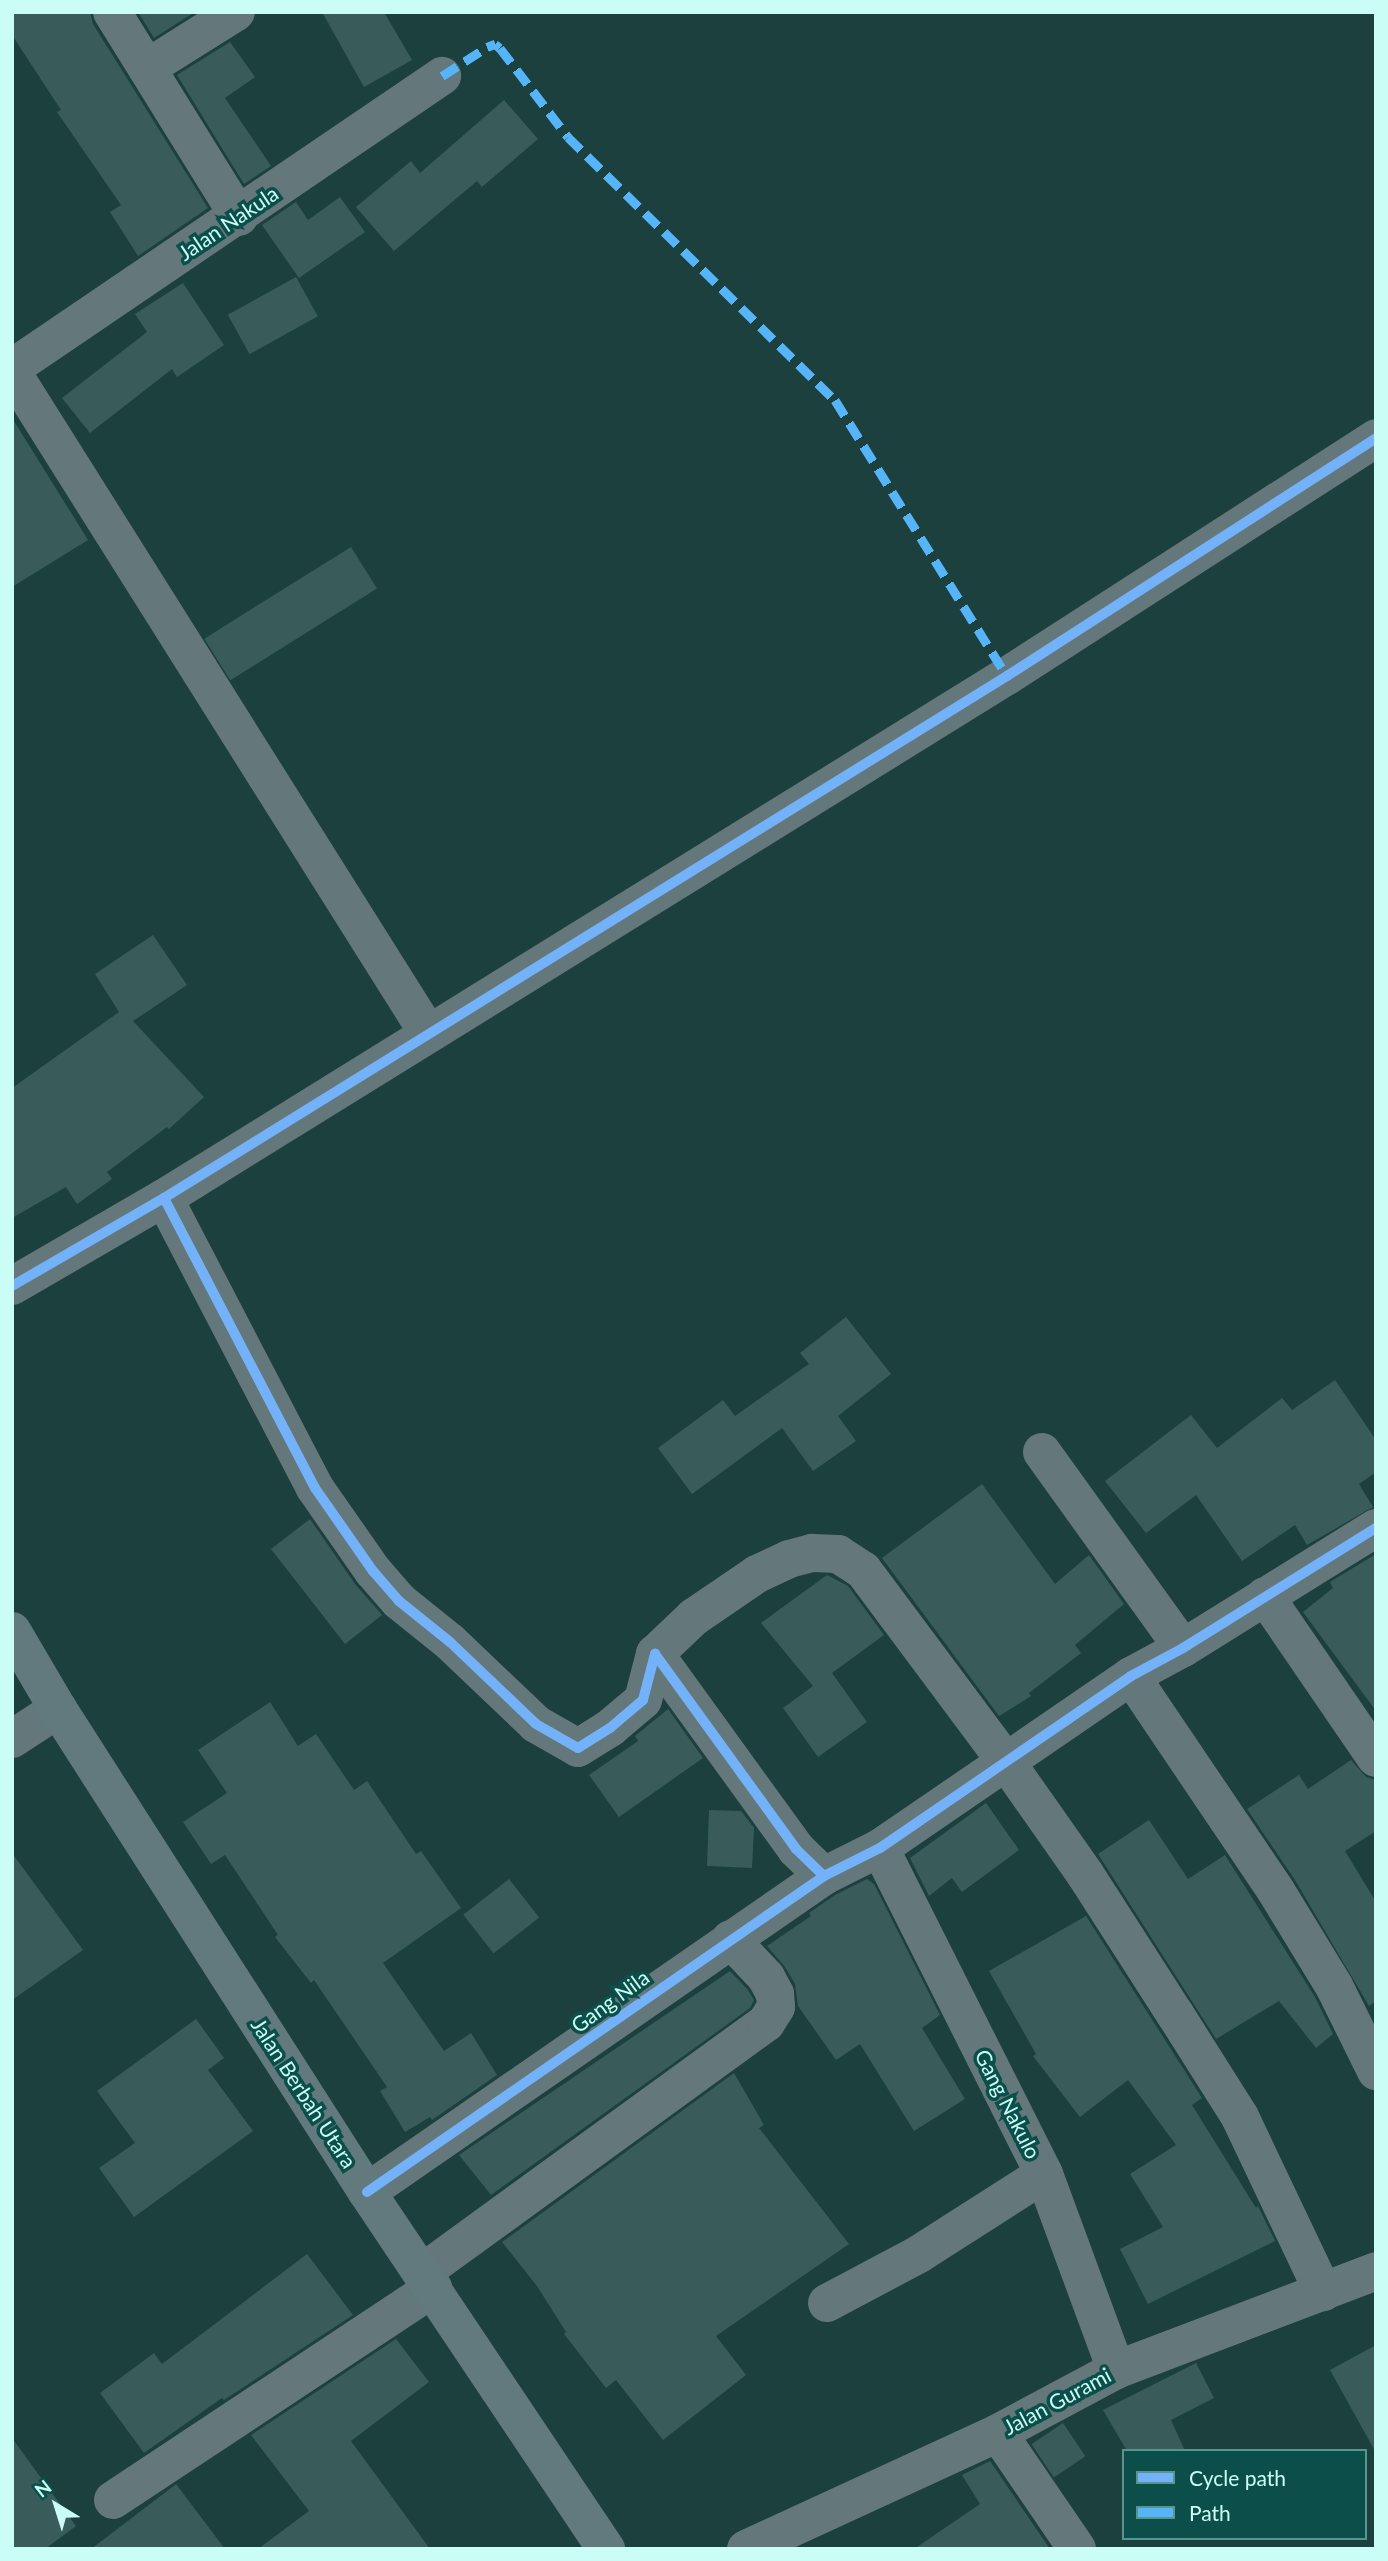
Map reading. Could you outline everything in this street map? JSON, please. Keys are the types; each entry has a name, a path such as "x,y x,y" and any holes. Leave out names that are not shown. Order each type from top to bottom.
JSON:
{"main road":[{"name":"Jalan Berbah Utara","path":"12,1631 58,1709 367,2192 606,2549"}],"street":[{"path":"112,12 239,217"},
{"path":"147,68 236,12"},
{"name":"Jalan Nakula","path":"12,370 442,76"},
{"path":"12,370 428,1033"},
{"path":"12,1286 164,1198 1007,676 1376,438"},
{"path":"164,1198 315,1488 373,1572 399,1601 450,1642 536,1724 578,1748 610,1728 643,1700 655,1654 694,1616 757,1574 800,1556 838,1554 863,1570 1007,1763 1085,1874 1240,2118 1323,2292"},
{"path":"1042,1452 1183,1648"},
{"name":"Gang Nila","path":"367,2192 824,1876 880,1848 1131,1676 1183,1648 1376,1528"},
{"path":"1265,1596 1376,1758"},
{"path":"655,1654 796,1849 824,1876"},
{"path":"1131,1676 1276,1891 1334,1986 1376,2071"},
{"path":"12,1739 58,1709"},
{"name":"Gang Nakulo","path":"880,1848 1044,2174 1116,2370"},
{"path":"113,2500 428,2280 766,2022 776,2007 775,1994 766,1977 730,1939"},
{"path":"827,2304 919,2254 1044,2174"},
{"name":"Jalan Gurami","path":"746,2549 998,2433 1116,2370 1376,2272"},
{"path":"998,2433 1077,2549"}],"building":[{"path":"12,12 90,12 93,24 208,208 138,256 110,212 121,205 57,112 61,110 12,35"},
{"path":"138,12 195,12 154,38"},
{"path":"322,12 384,12 412,60 364,87"},
{"path":"230,42 255,77 225,98 271,166 244,184 177,75"},
{"path":"504,100 538,139 482,187 477,181 394,251 356,207 411,161 420,173"},
{"path":"340,197 365,232 299,278 262,225 296,202 308,220"},
{"path":"296,277 318,316 250,354 228,315"},
{"path":"183,283 224,345 177,377 172,369 90,433 62,398 147,332 135,314"},
{"path":"12,418 88,540 12,587"},
{"path":"351,547 377,589 230,680 204,639"},
{"path":"153,935 187,985 133,1021 204,1097 169,1129 167,1127 107,1172 112,1179 77,1204 66,1187 12,1218 12,1088 119,1012 95,974"},
{"path":"846,1317 891,1374 838,1416 856,1441 813,1471 782,1428 692,1494 658,1448 723,1400 735,1416 809,1364 800,1353"},
{"path":"1335,1380 1376,1440 1376,1472 1359,1484 1373,1507 1307,1545 1295,1525 1242,1561 1196,1495 1146,1533 1105,1481 1191,1415 1217,1448 1282,1398 1292,1410"},
{"path":"982,1484 1055,1584 1089,1555 1124,1604 1075,1645 1081,1653 1029,1693 1031,1696 999,1716 882,1558"},
{"path":"310,1519 355,1584 382,1615 345,1644 271,1549"},
{"path":"1376,1554 1376,1711 1303,1612 1333,1588 1330,1582"},
{"path":"827,1575 848,1586 884,1635 832,1673 867,1722 818,1757 783,1708 813,1686 761,1623"},
{"path":"270,1702 298,1746 316,1734 354,1790 367,1781 416,1854 421,1851 461,1908 383,1963 444,2051 471,2033 497,2075 432,2120 430,2117 405,2132 380,2091 387,2087 314,1980 311,1983 275,1937 278,1935 225,1855 211,1864 183,1822 227,1793 198,1750"},
{"path":"668,1709 703,1758 619,1817 589,1775 638,1741 635,1736"},
{"path":"1351,1760 1366,1777 1376,1780 1376,1831 1345,1851 1376,1902 1376,2001 1369,2006 1295,1880 1247,1809 1299,1775 1308,1789"},
{"path":"986,1803 1019,1850 962,1892 952,1878 929,1896 910,1858"},
{"path":"709,1810 741,1811 754,1828 752,1868 707,1866"},
{"path":"1149,1820 1188,1879 1225,1855 1315,1997 1333,2034 1316,2048 1279,2001 1216,2039 1098,1854"},
{"path":"12,1853 83,1950 12,2000"},
{"path":"509,1879 539,1918 493,1953 463,1915"},
{"path":"867,1879 874,1884 940,2015 922,2028 965,2099 914,2131 860,2044 836,2060 798,2006 795,1984 767,1946 811,1916 809,1913 835,1895"},
{"path":"1086,1916 1202,2098 1192,2105 1256,2208 1258,2206 1275,2241 1148,2304 1120,2249 1163,2227 1130,2174 1176,2145 1128,2080 1080,2117 1033,2056 1036,2054 989,1971"},
{"path":"730,1971 754,2000 750,2008 491,2195 459,2155"},
{"path":"196,2019 224,2058 208,2070 253,2131 134,2217 99,2168 135,2143 97,2091"},
{"path":"734,2073 764,2125 759,2128 849,2244 716,2336 746,2375 663,2440 616,2380 606,2388 564,2334 566,2332 537,2286 502,2242"},
{"path":"307,2254 353,2315 224,2400 222,2398 144,2453 100,2393 154,2353 162,2364"},
{"path":"396,2339 429,2382 351,2441 430,2549 258,2549 309,2511 251,2435"},
{"path":"1376,2345 1376,2453 1330,2370"},
{"path":"1196,2363 1214,2398 1171,2420 1184,2449 1126,2449 1103,2410"},
{"path":"1063,2423 1085,2456 1054,2477 1031,2444"},
{"path":"12,2438 76,2526 45,2549 12,2549"},
{"path":"990,2461 1050,2549 914,2549 980,2504 962,2475"},
{"path":"175,2485 225,2549 91,2549"}],"marked path":[{"path":"442,76 487,47 495,44 500,48 568,137 835,400 1007,676"}],"cycle path":[{"path":"12,1286 164,1198 1007,676 1376,438"},
{"path":"164,1198 315,1488 373,1571 399,1601 450,1642 536,1724 578,1748 610,1728 643,1700 655,1654 796,1849 824,1876"},
{"path":"367,2192 824,1876 880,1848 1131,1676 1183,1648 1376,1528"}]}
